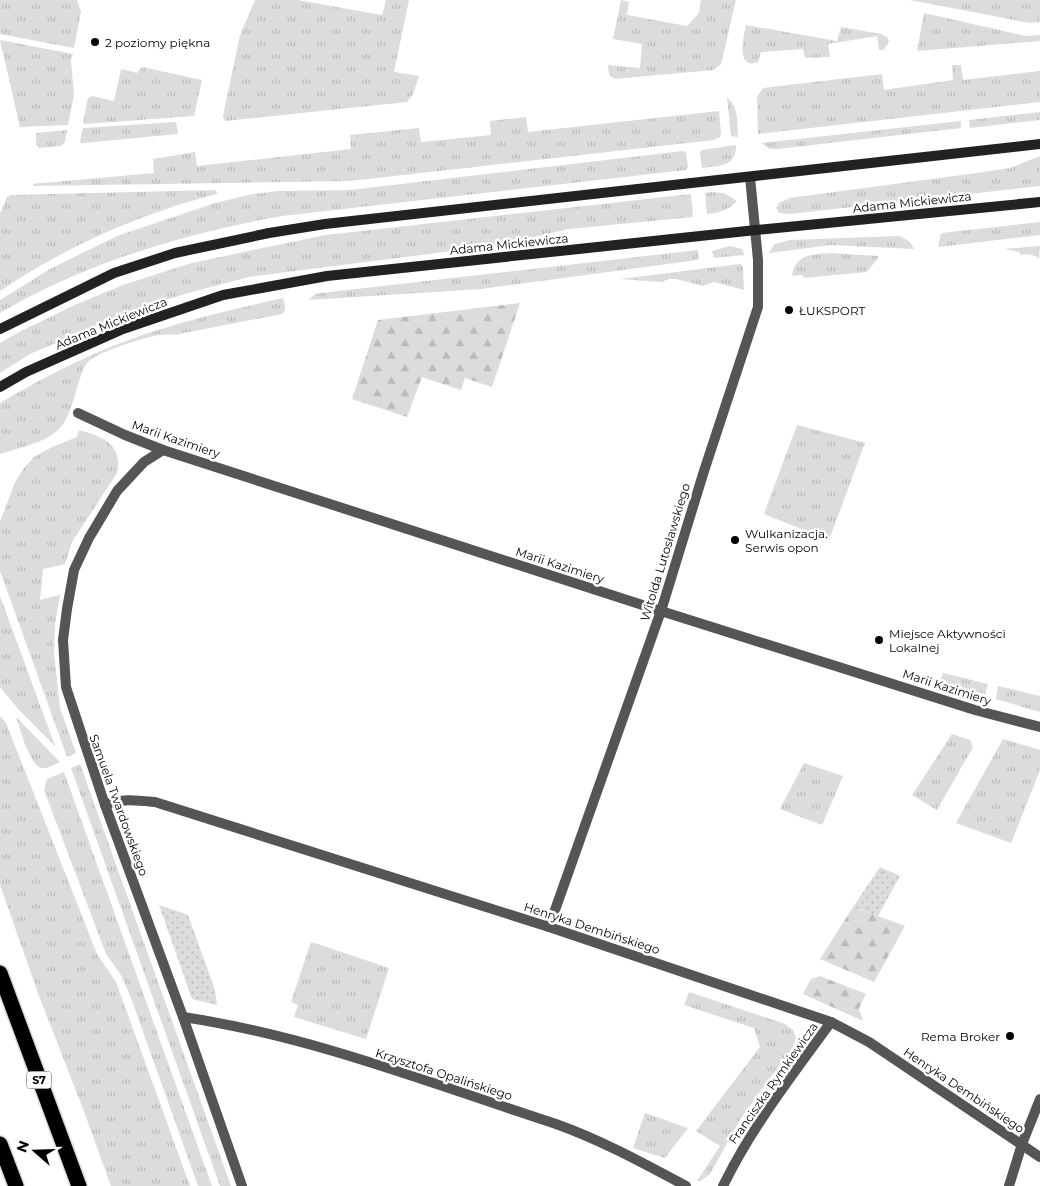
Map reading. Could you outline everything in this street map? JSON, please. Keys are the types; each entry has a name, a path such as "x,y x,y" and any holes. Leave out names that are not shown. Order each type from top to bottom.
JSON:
{"highway":[{"name":"S7","path":"0,973 79,1186"},
{"path":"0,1144 16,1186"}],"street":[{"path":"0,329 114,273 175,253 269,233 325,224 1040,144"},
{"name":"Witolda Lutosławskiego","path":"549,927 661,611 704,471 758,307 758,260 750,177"},
{"name":"Adama Mickiewicza","path":"0,386 26,372 123,329 223,295 241,291 327,276 1040,202"},
{"name":"Marii Kazimiery","path":"78,413 163,450 974,710 1040,727"},
{"name":"Samuela Twardowskiego","path":"163,450 144,462 130,475 109,504 89,538 74,570 63,640 66,687 105,804 183,1017 242,1186"},
{"name":"Henryka Dembińskiego","path":"105,804 129,799 155,802 549,927 831,1022 870,1042 1040,1156"},
{"name":"Krzysztofa Opalińskiego","path":"183,1017 229,1024 315,1045 556,1124 613,1147 686,1186"},
{"name":"Franciszka Rymkiewicza","path":"723,1186 737,1158 763,1115 831,1022"},
{"path":"1010,1186 1022,1144 1040,1099"}],"green space":[{"path":"0,0 77,0 81,12 74,48 0,34"},
{"path":"255,0 297,0 382,15 386,0 409,0 394,72 419,76 413,94 407,102 225,121 223,116 240,35"},
{"path":"621,0 629,2 627,15 687,26 699,13 701,0 736,0 721,64 713,70 615,79 609,75 608,65 640,68 642,44 613,39"},
{"path":"910,0 1040,0 1040,22 1029,23"},
{"path":"924,13 1026,36 1040,35 1040,41 917,51"},
{"path":"746,25 837,41 841,27 881,34 887,37 889,41 884,50 879,50 877,36 828,44 830,57 805,58 803,49 761,52 758,62 751,63 746,61 743,51"},
{"path":"0,40 73,54 71,60 74,95 68,125 20,127"},
{"path":"952,65 961,65 963,80 1040,71 1040,102 758,134 757,97 763,88 882,74 884,90 953,80"},
{"path":"142,67 202,80 194,116 83,123 88,98 92,96 114,101 121,69 137,73"},
{"path":"727,98 734,106 738,137 731,136"},
{"path":"719,111 721,133 720,137 714,140 350,181 33,186 33,184 154,173 153,159 195,152 197,166 351,149 350,135 419,128 421,142 491,135 490,121 526,117 528,132"},
{"path":"1040,112 1040,120 970,128 969,120"},
{"path":"961,121 961,128 777,149 770,149 761,143"},
{"path":"176,122 178,134 80,142 84,128"},
{"path":"67,130 65,142 61,146 39,148 36,145 36,133"},
{"path":"736,145 733,158 730,161 720,166 702,168 700,152 702,150"},
{"path":"686,152 688,167 686,170 282,216 209,231 136,252 101,265 32,295 0,313 0,300 50,269 117,236 215,203 253,194 277,191 350,190"},
{"path":"1040,156 1040,186 790,214 779,213 776,208 779,203 789,198 1010,168"},
{"path":"216,190 217,194 160,211 104,233 51,260 0,291 0,214 7,197 11,195"},
{"path":"705,193 724,193 737,201 731,207 716,213 707,214"},
{"path":"691,194 693,217 569,229 499,245 249,277 130,311 30,354 0,373 0,343 77,304 123,285 188,264 326,235"},
{"path":"1040,222 1040,235 938,247 942,233"},
{"path":"900,236 910,242 914,249 831,245 769,253 775,244 790,240"},
{"path":"730,246 742,249 744,255 714,258 712,251"},
{"path":"1040,246 1039,259 1033,255 1021,255 1019,252 1004,249"},
{"path":"698,250 699,258 697,260 481,289 308,300 315,294 321,293"},
{"path":"831,253 878,256 878,258 867,272 803,278 803,275 792,276 794,268 801,259 811,255"},
{"path":"740,264 743,267 744,290 714,282 703,286 676,279 661,282 620,279"},
{"path":"283,298 285,309 282,314 174,335 151,337 120,346 94,357 85,366 69,413 59,429 47,438 0,454 0,403 31,385 96,353 148,333 206,316"},
{"path":"520,303 492,387 465,378 461,390 422,377 407,417 352,399 378,320"},
{"path":"797,425 865,443 829,540 764,514"},
{"path":"79,430 109,443 114,448 118,463 117,473 72,542 65,564 43,569 40,600 60,595 55,624 54,653 60,708 76,753 67,757 0,571 0,522 15,482 24,468 34,457 77,437"},
{"path":"0,596 55,746 19,710 0,687"},
{"path":"943,673 988,684 985,694 940,681"},
{"path":"998,686 1040,696 1040,712 996,699"},
{"path":"0,716 6,723 97,954 116,982 190,1186 111,1186 39,996 0,885"},
{"path":"16,717 60,762 46,768 37,766 29,754"},
{"path":"952,734 970,740 973,747 937,810 912,795"},
{"path":"1003,739 1040,750 1040,770 1011,843 956,823"},
{"path":"804,763 843,776 822,825 780,809"},
{"path":"80,764 231,1186 220,1186 71,768"},
{"path":"64,772 212,1186 198,1186 131,998 121,975 106,954 44,790 47,779"},
{"path":"880,867 900,876 878,916 853,907"},
{"path":"159,905 188,915 215,990 217,1005 192,999"},
{"path":"853,907 905,926 874,982 820,959"},
{"path":"311,942 389,968 366,1039 294,1017 298,1005 291,1002"},
{"path":"820,976 866,994 859,1008 863,1021 803,994 811,979"},
{"path":"689,992 785,1024 793,1030 796,1038 792,1050 741,1118 710,1174 700,1181 697,1181 720,1146 696,1131 760,1047 754,1028 684,1005"},
{"path":"645,1113 688,1128 665,1158 633,1148"}],"place":[{"name":"2 poziomy piękna","path":"95,42"},
{"name":"ŁUKSPORT","path":"789,310"},
{"name":"Wulkanizacja. Serwis opon","path":"735,540"},
{"name":"Miejsce Aktywności Lokalnej","path":"879,640"},
{"name":"Rema Broker","path":"1010,1036"}]}
